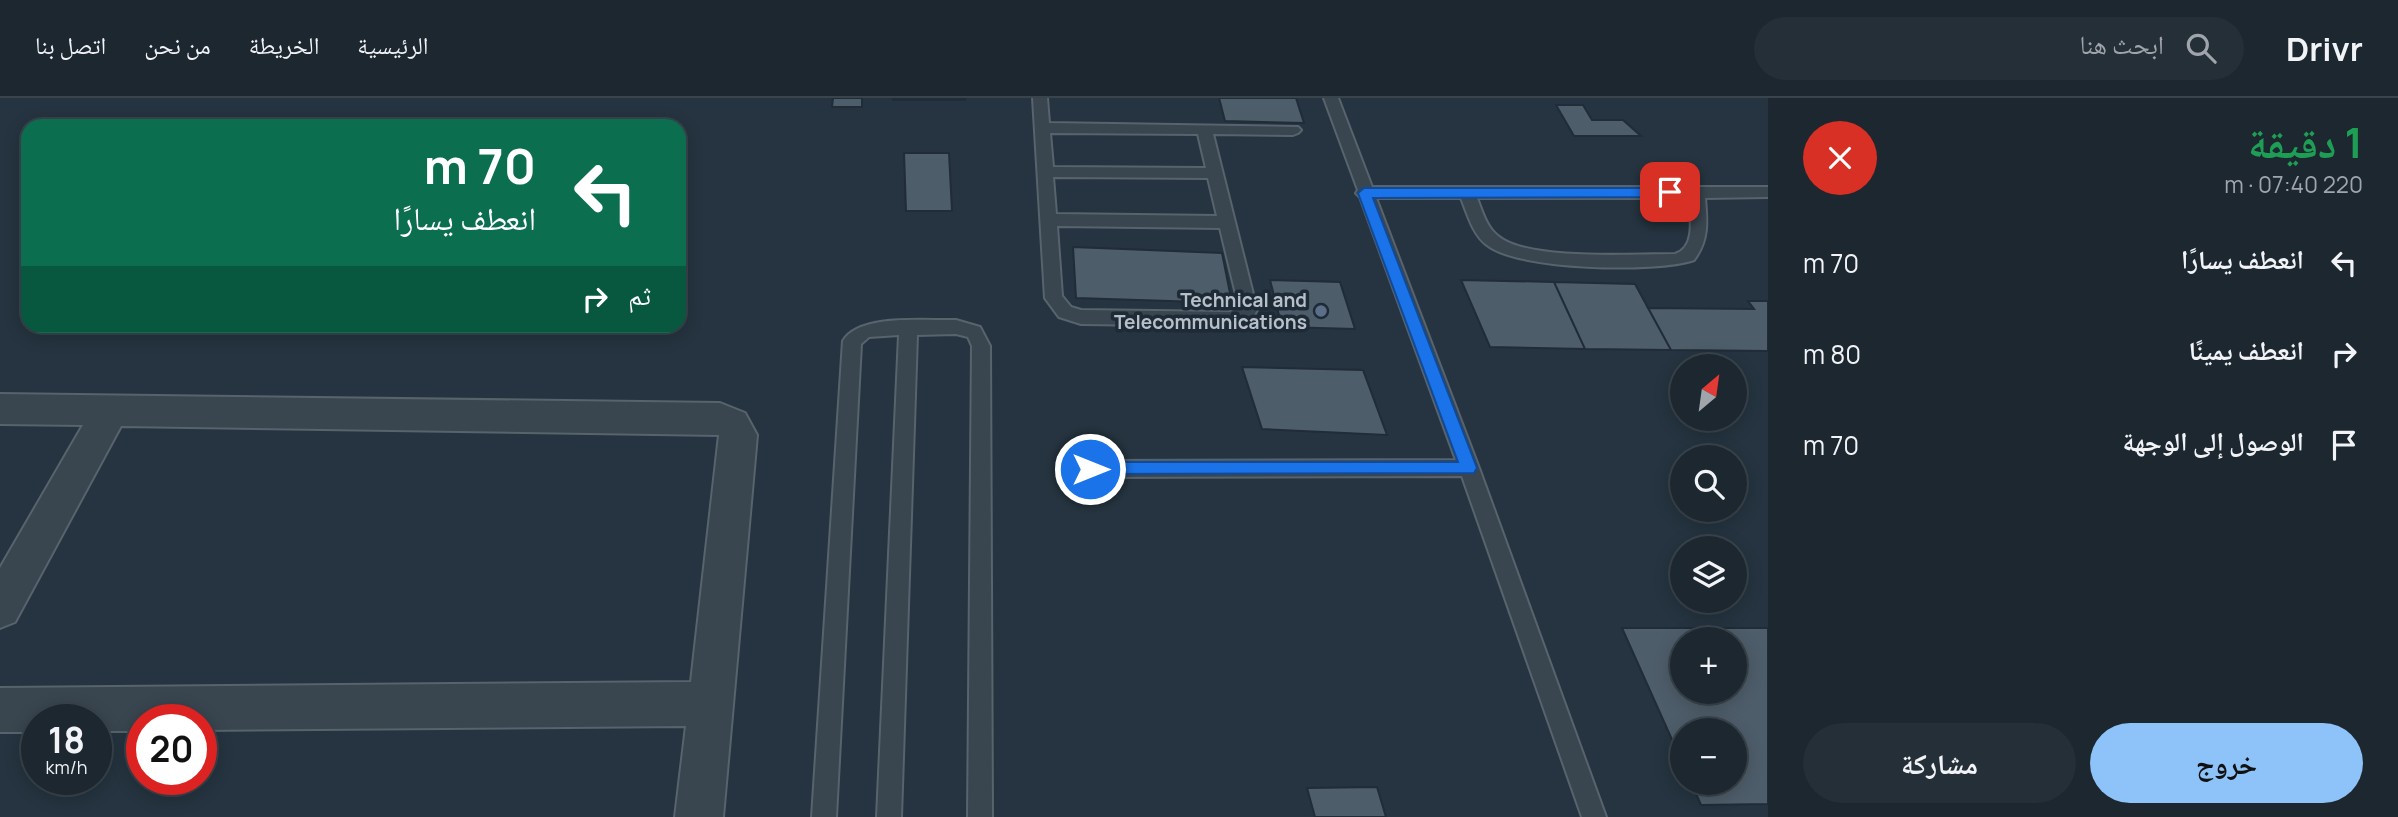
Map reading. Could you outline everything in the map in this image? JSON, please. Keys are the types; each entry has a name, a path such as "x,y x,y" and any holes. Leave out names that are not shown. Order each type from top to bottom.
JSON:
{"street":[{"path":"0,409 720,418 733,424 738,435 699,817"},
{"path":"0,608 111,410"},
{"path":"0,710 709,704"}],"lane":[{"path":"1040,98 1054,298 1065,312 1081,317 1233,319 1245,314 1249,305 1204,129"},
{"path":"1331,98 1364,193 1469,468 1594,817"},
{"path":"1042,128 1293,130"},
{"path":"1045,173 1215,173"},
{"path":"1467,194 1485,234 1503,250 1549,257 1676,260 1688,256 1697,242 1699,225 1696,192"},
{"path":"1364,193 1768,192"},
{"path":"1048,220 1228,222"},
{"path":"824,817 850,348 857,335 864,331 908,328 965,328 974,332 981,346 980,817"},
{"path":"889,817 908,328"},
{"path":"1090,469 1469,468"}],"building":[{"path":"833,98 862,98 862,107 832,107"},
{"path":"965,98 965,100 893,100"},
{"path":"1219,98 1296,98 1304,123 1225,121"},
{"path":"1556,105 1583,105 1592,120 1623,120 1641,136 1574,136"},
{"path":"904,153 949,153 952,211 906,211"},
{"path":"1073,247 1222,253 1232,303 1076,298"},
{"path":"1270,280 1340,282 1355,329 1282,327"},
{"path":"1461,280 1554,282 1585,349 1490,347"},
{"path":"1554,282 1635,284 1671,350 1585,349"},
{"path":"1748,301 1768,301 1768,351 1671,350 1648,308 1754,309"},
{"path":"1242,367 1363,370 1387,435 1262,429"},
{"path":"1622,628 1670,628 1670,704 1747,704 1747,628 1768,628 1768,804 1701,805 1697,795 1747,795 1747,718 1670,718 1670,735"},
{"path":"1377,787 1386,817 1315,817 1307,788"}],"place":[{"name":"Technical and Telecommunications","path":"1321,311"}],"route":[{"path":"1090,469 1469,468 1364,193 1670,192"}]}
